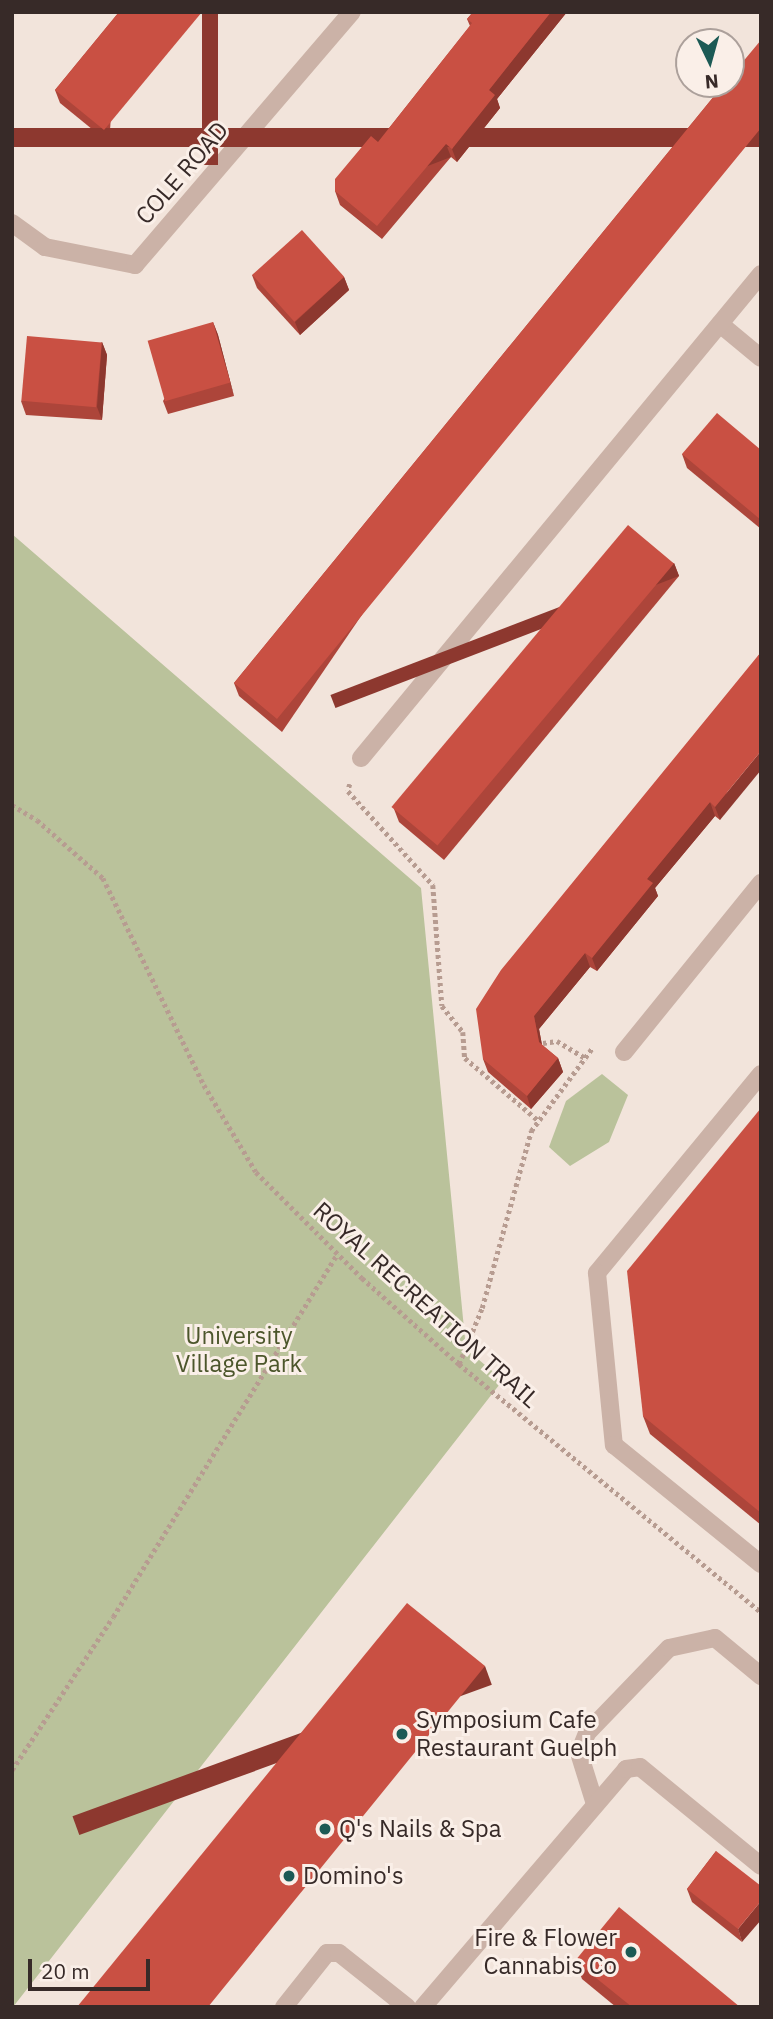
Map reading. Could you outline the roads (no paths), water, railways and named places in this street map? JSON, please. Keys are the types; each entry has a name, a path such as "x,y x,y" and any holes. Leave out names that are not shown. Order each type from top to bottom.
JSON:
{"street":[{"name":"COLE ROAD","path":"12,223 45,247 135,265 352,12"},
{"path":"361,758 761,274"},
{"path":"720,324 761,358"},
{"path":"624,1052 761,883"},
{"path":"761,1074 597,1273 614,1445 761,1564"},
{"path":"595,1804 579,1753 587,1733 669,1648 715,1638 761,1676"},
{"path":"423,2007 626,1769 640,1768 761,1866"},
{"path":"284,2007 327,1953 339,1953 407,2007"}],"place":[{"name":"Symposium Cafe Restaurant Guelph","path":"402,1734"},
{"name":"Q's Nails & Spa","path":"325,1829"},
{"name":"Domino's","path":"289,1876"},
{"name":"Fire & Flower Cannabis Co","path":"631,1952"}],"park label":[{"name":"University Village Park","path":"239,1350"}]}
